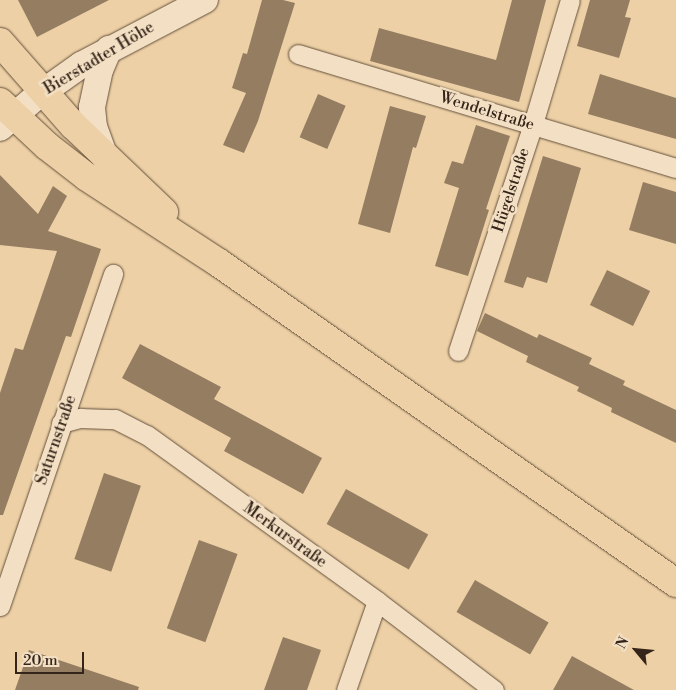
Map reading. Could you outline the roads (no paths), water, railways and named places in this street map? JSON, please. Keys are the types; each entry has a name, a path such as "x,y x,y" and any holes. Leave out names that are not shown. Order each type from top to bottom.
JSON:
{"main road":[{"name":"Bierstadter Höhe","path":"4,115 177,6 205,0"},
{"path":"0,42 105,157 219,263"},
{"path":"105,157 94,127 92,107 100,70 109,49"},
{"path":"4,115 87,177 219,263 676,583"}],"street":[{"name":"Hügelstraße","path":"458,351 533,124 570,0"},
{"name":"Wendelstraße","path":"298,54 676,168"},
{"name":"Saturnstraße","path":"0,606 113,274"},
{"name":"Merkurstraße","path":"61,423 80,418 115,420 146,435 377,601 494,690"},
{"path":"346,690 377,601"}]}
